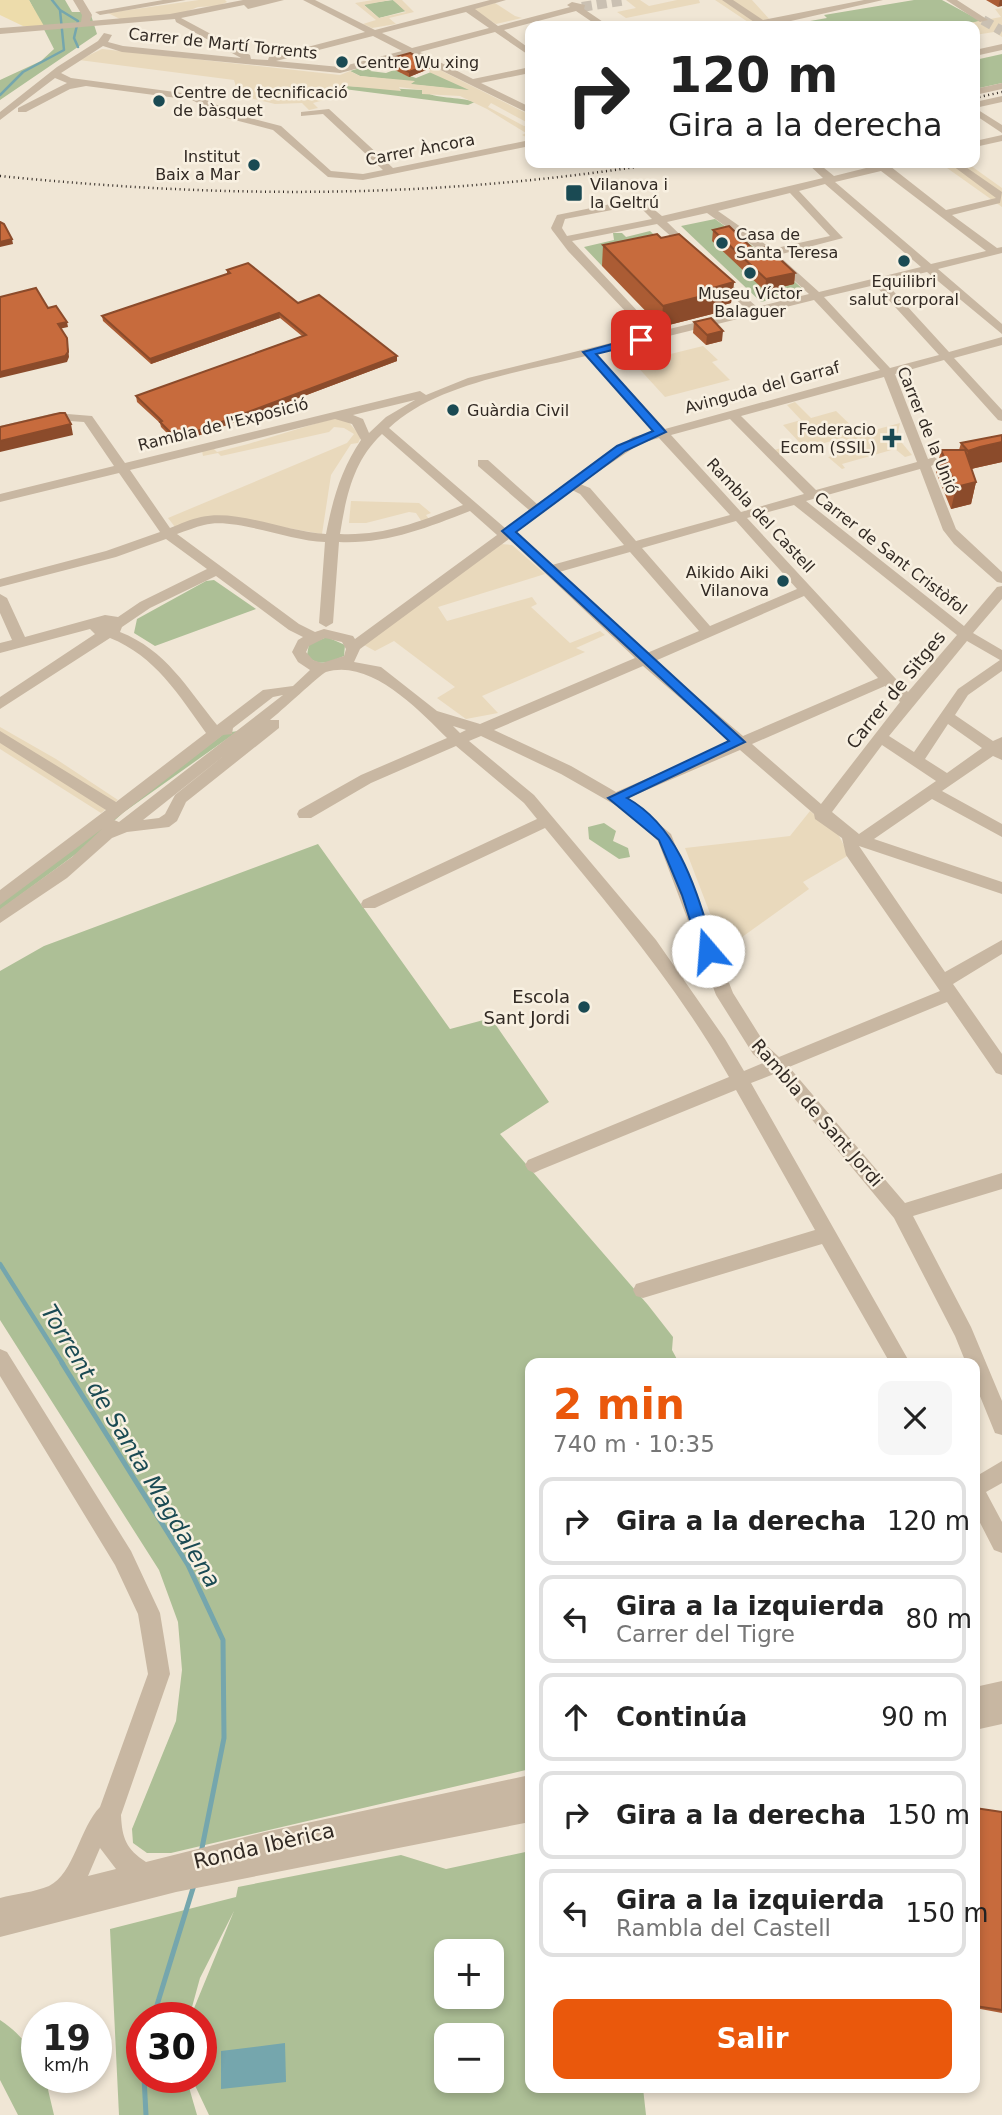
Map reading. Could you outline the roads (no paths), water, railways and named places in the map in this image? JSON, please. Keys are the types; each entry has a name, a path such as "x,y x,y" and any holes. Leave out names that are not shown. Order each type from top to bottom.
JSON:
{"street":[{"path":"78,0 87,15 85,23"},
{"path":"94,0 100,12 112,24"},
{"path":"100,12 181,0"},
{"path":"0,107 95,42 112,24 170,18 257,0"},
{"path":"0,31 85,23 179,20 279,0"},
{"path":"307,0 525,108"},
{"path":"179,20 259,61 501,0"},
{"path":"566,0 597,21"},
{"path":"727,0 758,21"},
{"path":"748,0 764,21"},
{"path":"782,21 878,0"},
{"path":"950,0 983,20"},
{"path":"467,8 525,49"},
{"path":"528,21 580,8"},
{"path":"409,52 525,22"},
{"path":"0,119 56,74 103,43 112,24"},
{"name":"Carrer de Martí Torrents","path":"103,43 122,49 340,70 409,52"},
{"path":"980,51 1002,47"},
{"path":"472,82 525,71"},
{"path":"56,74 69,83"},
{"name":"Carrer Àncora","path":"0,119 69,83 185,95 231,116 270,125 285,133 328,174 336,177 363,177 525,144"},
{"path":"980,91 1002,86"},
{"path":"980,104 1002,99"},
{"path":"305,114 325,111 391,172"},
{"path":"980,115 1002,130"},
{"path":"980,143 1002,138"},
{"path":"817,168 1002,330"},
{"path":"567,239 708,209 870,168"},
{"path":"885,168 998,251"},
{"path":"960,168 999,199"},
{"path":"770,253 838,239 792,189"},
{"path":"946,213 999,199"},
{"path":"655,336 572,249 556,228 561,217 640,201 755,311"},
{"name":"Carrer de la Unió","path":"708,209 770,253 818,296 888,372 926,463 950,530 983,564 1002,579"},
{"name":"Rambla de l'Exposició","path":"0,498 998,251"},
{"path":"878,281 1002,417"},
{"name":"Avinguda del Garraf","path":"335,637 373,633 621,449 660,432 1002,341"},
{"name":"Rambla del Castell","path":"588,352 908,702"},
{"name":"Rambla de l'Exposició","path":"366,439 409,408 454,387"},
{"path":"732,414 813,495"},
{"name":"Rambla de Sant Jordi","path":"0,430 55,416 75,415 88,419 168,534 294,626 335,637 373,663 376,670 432,714 458,740 529,799 650,944 739,1079 828,1234 894,1358"},
{"path":"330,416 343,415 359,422 358,427 366,439 345,475 334,537 335,637 350,658 340,664"},
{"path":"381,427 550,570 821,815 854,839 1002,888"},
{"path":"550,570 942,460"},
{"path":"483,463 537,510"},
{"path":"572,485 585,491 708,633"},
{"name":"Carrer de Sant Cristòfol","path":"796,500 965,634 1002,656"},
{"path":"0,583 111,554 204,520 219,519 304,537 388,537 472,506"},
{"path":"983,564 1002,558"},
{"path":"0,704 86,645 107,626 217,570"},
{"path":"305,814 366,779 645,657 807,590"},
{"name":"Carrer de Sitges","path":"821,815 908,702 1002,590"},
{"path":"0,598 20,642"},
{"path":"0,648 107,626 159,661 212,730 222,731 255,725"},
{"path":"114,831 115,822 143,812 163,823 170,817 180,799 235,758 289,712 290,692 297,677 301,654 294,626"},
{"path":"301,654 335,637"},
{"path":"0,917 143,812 173,778 193,771 255,725 321,667 301,654"},
{"name":"Rambla de Sant Jordi","path":"321,667 340,664 376,670"},
{"path":"916,760 963,692 1002,664"},
{"path":"615,798 738,742 888,679"},
{"path":"0,899 268,693 290,692"},
{"name":"Rambla de Sant Jordi","path":"432,714 479,729 566,770 629,806 665,838 725,995 760,1049 776,1064 901,1212 974,1358"},
{"path":"948,717 999,748 854,839 852,851 1000,1062"},
{"path":"0,736 118,810"},
{"path":"882,738 946,780"},
{"path":"930,791 995,828 1002,814"},
{"path":"369,904 546,821"},
{"path":"534,1165 776,1064 948,987 1002,946"},
{"path":"901,1212 1002,1181"},
{"path":"643,1290 828,1234"},
{"path":"0,1358 123,1558 149,1613 159,1674 109,1815 110,1842 126,1863 144,1874"},
{"name":"Rambla de Sant Jordi","path":"980,1372 1002,1426"},
{"path":"980,1486 1002,1471"},
{"path":"980,1500 1002,1543"},
{"path":"980,1697 1002,1692"},
{"path":"980,1718 1002,1713"},
{"name":"Ronda Ibèrica","path":"0,1925 180,1872 525,1788"},
{"name":"Ronda Ibèrica","path":"230,1861 525,1811"},
{"path":"58,1895 75,1877 98,1826 109,1815"},
{"name":"Ronda Ibèrica","path":"0,1910 144,1874 180,1872"}],"water":[{"path":"285,2043 286,2082 221,2089 221,2051"}],"waterway":[{"path":"52,0 60,10"},
{"path":"0,95 23,72 64,50 60,10"},
{"path":"60,10 78,21 74,38 78,47"},
{"name":"Torrent de Santa Magdalena","path":"0,1264 63,1364"},
{"name":"Torrent de Santa Magdalena","path":"62,1363 188,1565 223,1640 224,1738 201,1853"},
{"name":"Torrent de Santa Magdalena","path":"158,2002 194,1885"},
{"name":"Torrent de Santa Magdalena","path":"145,2093 146,2115"}],"tunnel":[{"path":"582,7 626,0"},
{"path":"983,20 1002,31"}],"railway":[{"path":"980,97 1002,92"},
{"path":"0,176 168,189 331,192 495,183 627,168"}],"place":[{"name":"Centre Wu xing","path":"342,62"},
{"name":"Centre de tecnificació de bàsquet","path":"159,101"},
{"name":"Institut Baix a Mar","path":"254,165"},
{"name":"Vilanova i la Geltrú","path":"574,193"},
{"name":"Casa de Santa Teresa","path":"722,243"},
{"name":"Equilibri salut corporal","path":"904,261"},
{"name":"Museu Víctor Balaguer","path":"750,273"},
{"name":"Guàrdia Civil","path":"453,410"},
{"name":"Federacio Ecom (SSIL)","path":"892,438"},
{"name":"Aikido Aiki Vilanova","path":"783,581"},
{"name":"Escola Sant Jordi","path":"584,1007"}]}
